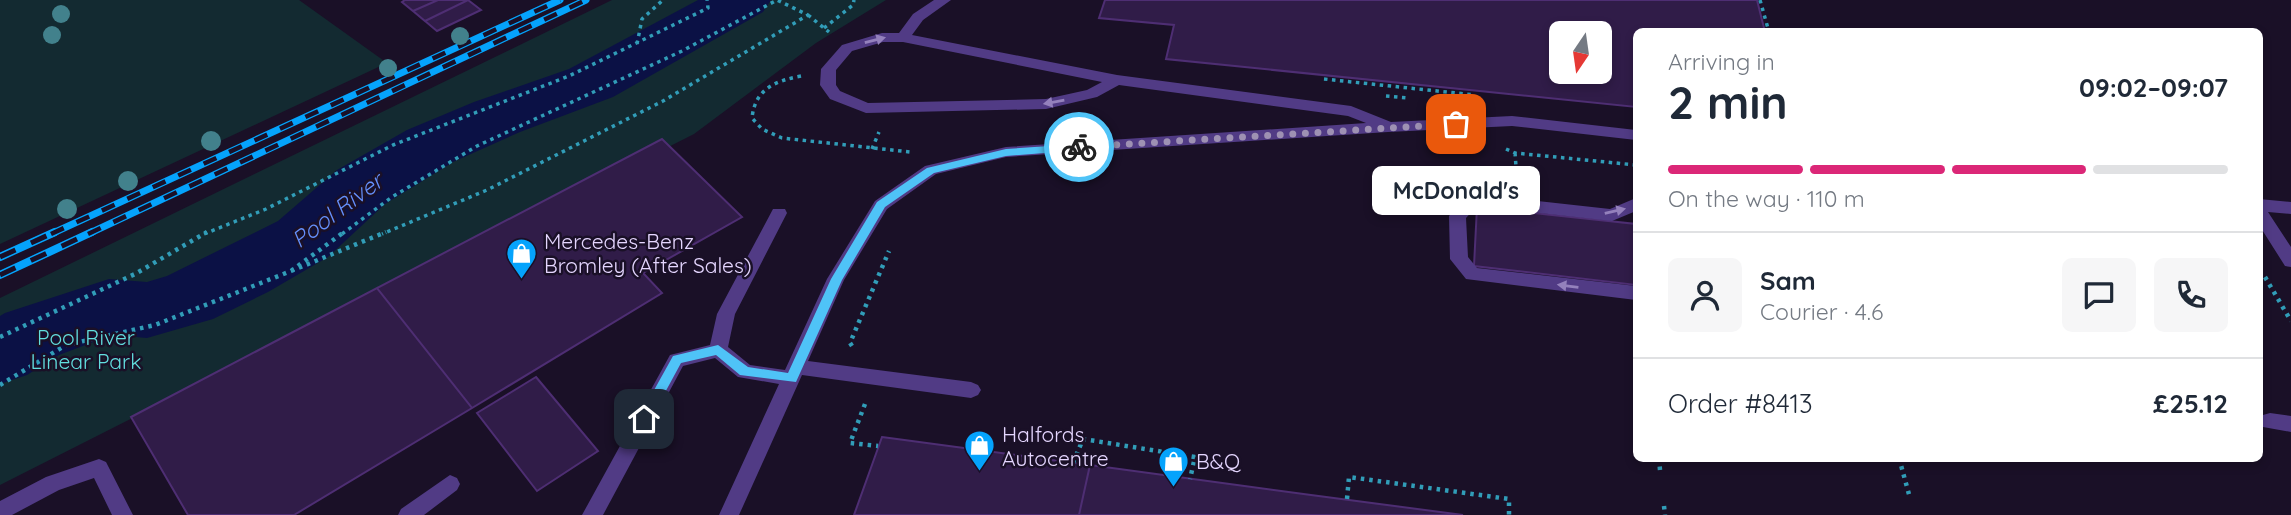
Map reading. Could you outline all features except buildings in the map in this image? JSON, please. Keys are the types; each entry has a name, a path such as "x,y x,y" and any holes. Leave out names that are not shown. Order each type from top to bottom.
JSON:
{"lane":[{"path":"903,38 918,17 944,0"},
{"path":"1117,80 1093,94 1046,104 866,108 835,95 828,85 829,68 847,48 882,37 903,38 1117,80 1351,111 1389,127"},
{"path":"729,515 836,279 881,205 931,170 1006,152 1389,127 1512,121 1633,135"},
{"path":"1633,205 1612,215 1473,200 1457,216 1459,259 1472,274 1633,293"},
{"path":"2263,205 2291,208"},
{"path":"718,350 726,314 779,213"},
{"path":"2263,217 2291,261"},
{"path":"718,350 745,372 794,373 971,390"},
{"path":"592,515 677,359 718,350"},
{"path":"2270,421 2291,424"},
{"path":"0,511 53,482 99,467 123,515"},
{"path":"408,515 450,484"}],"path":[{"path":"637,45 642,19 663,0"},
{"path":"0,337 135,274 214,228 266,209 393,145 556,82 637,45 708,8 707,0"},
{"path":"824,28 853,5 854,0"},
{"path":"1760,0 1768,28"},
{"path":"0,385 66,345 155,325 290,272 487,190 663,101 807,15 779,1 682,51 477,146 391,197 290,272"},
{"path":"802,75 778,80 761,90 752,104 752,118 762,129 782,138 915,153"},
{"path":"1322,78 1486,96"},
{"path":"872,149 881,128"},
{"path":"1504,148 1515,153 1633,165"},
{"path":"1515,153 1517,186"},
{"path":"854,353 850,343 889,250"},
{"path":"2263,275 2291,321"},
{"path":"865,403 850,443 878,446"},
{"path":"1073,463 1083,439 1195,457 1190,479"},
{"path":"1659,462 1660,470"},
{"path":"1900,462 1910,498"},
{"path":"1347,499 1349,477 1509,499 1510,515"},
{"path":"1664,506 1665,515"}],"green space":[{"path":"0,0 299,0 387,63 0,244"},
{"name":"Pool River Linear Park","path":"612,0 886,0 816,43 694,134 0,485 0,298"}],"waterway":[{"name":"Pool River","path":"0,354 32,334 109,307 147,310 187,299 242,273 303,239 361,187 430,146 497,117 591,83 742,0"}],"railway":[{"path":"51,234 560,0"},
{"path":"88,234 586,0"},
{"path":"0,257 55,232"},
{"path":"0,275 92,232"}],"way so far":[{"path":"1079,147 1456,124"}],"place":[{"name":"McDonald's","path":"1456,124"},
{"name":"Mercedes-Benz Bromley (After Sales)","path":"521,280"},
{"name":"Halfords Autocentre","path":"979,473"},
{"name":"B&Q","path":"1173,488"}],"route":[{"path":"644,419 677,359 718,350 745,372 792,379 836,279 881,205 931,170 1006,152 1079,147"}]}
